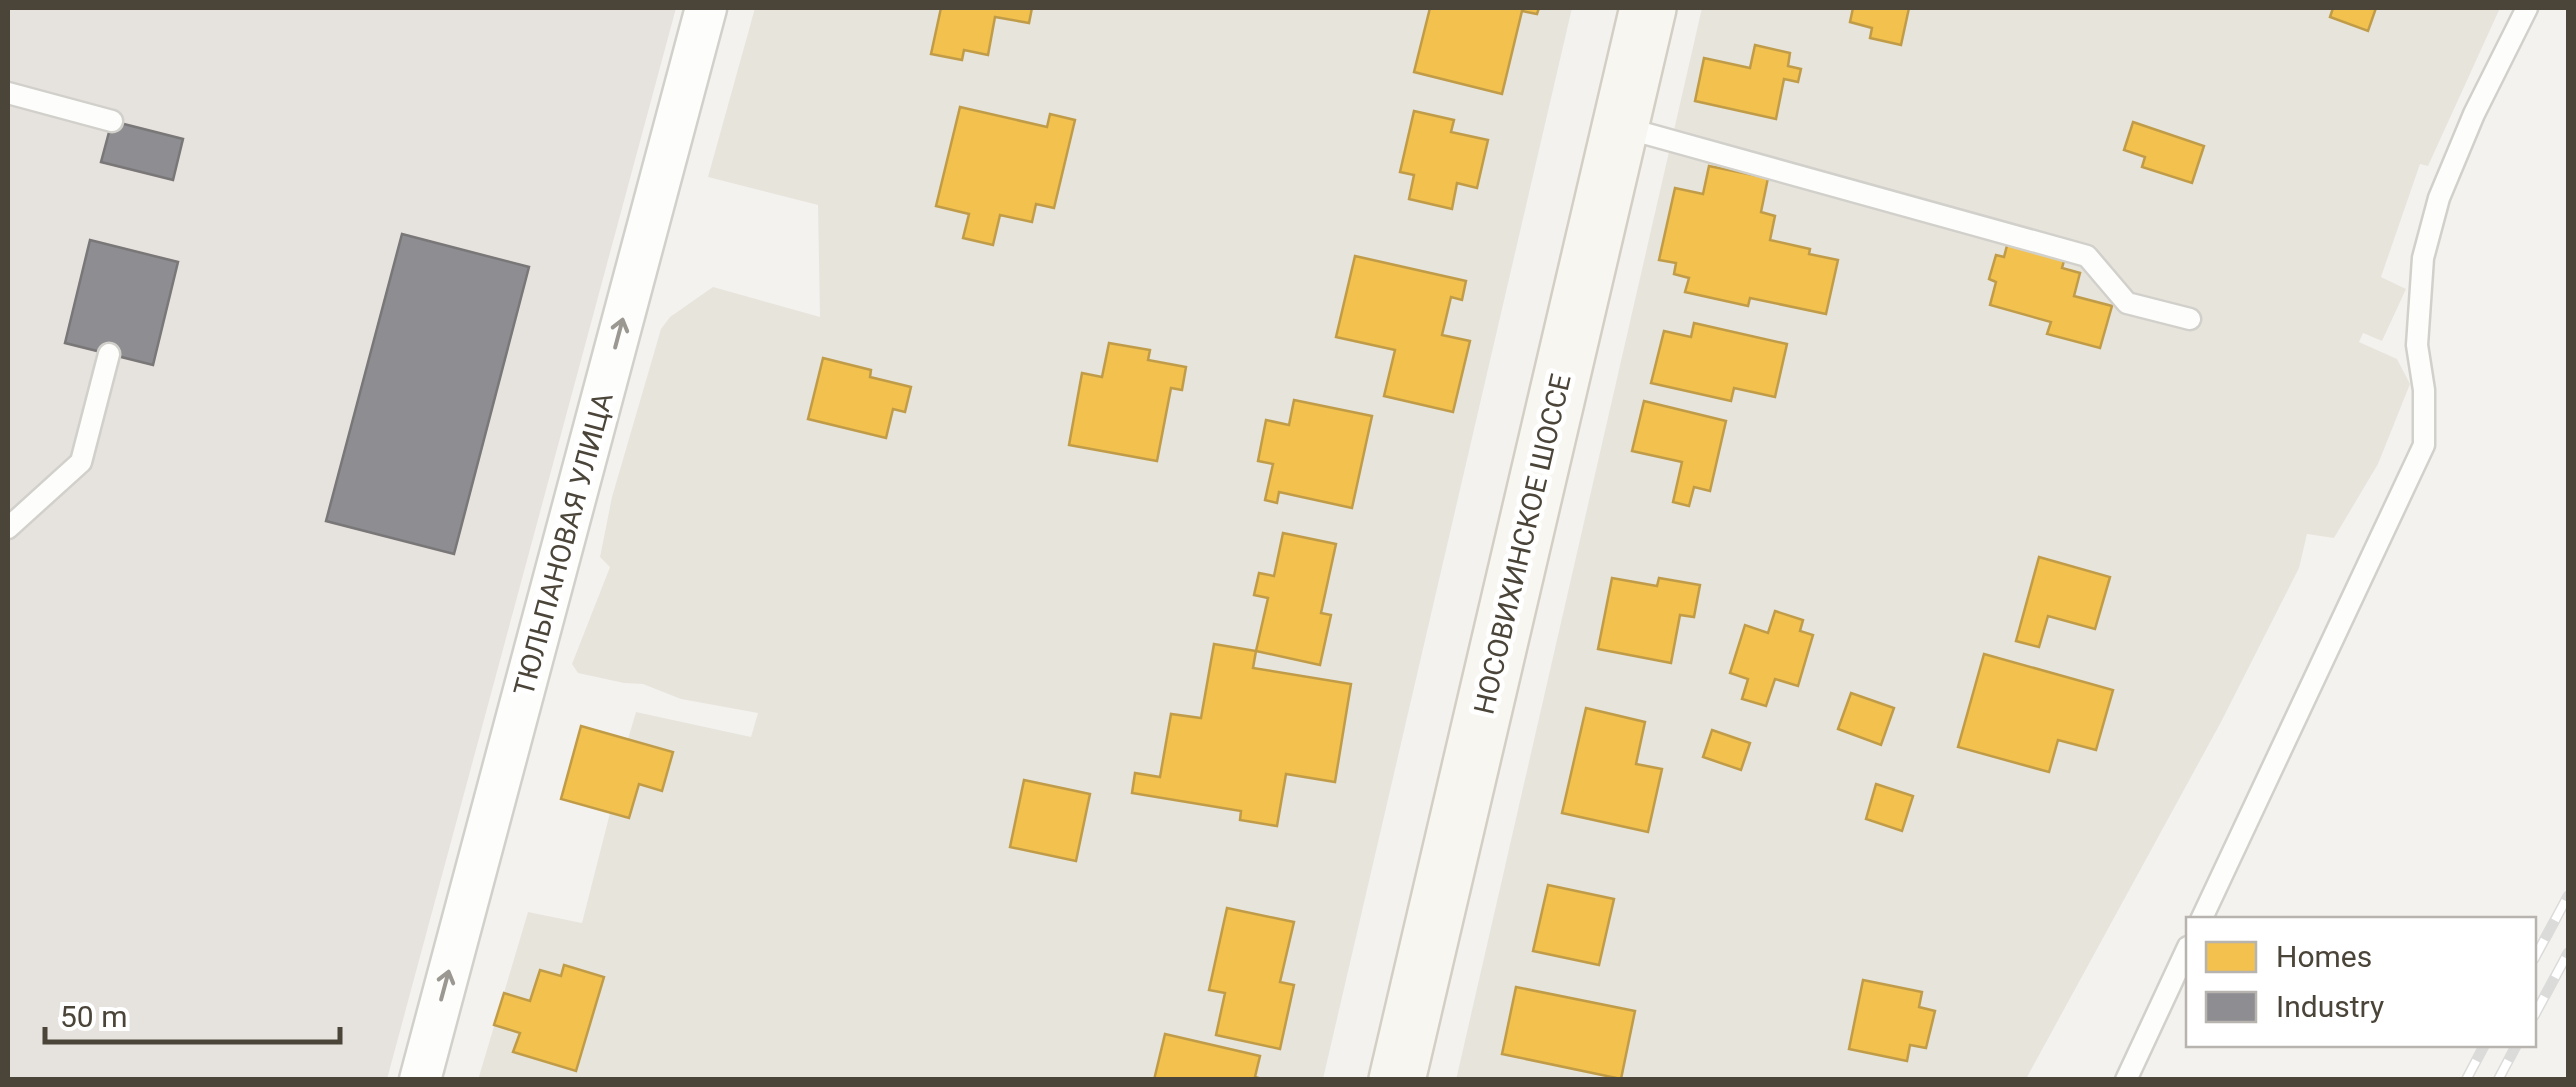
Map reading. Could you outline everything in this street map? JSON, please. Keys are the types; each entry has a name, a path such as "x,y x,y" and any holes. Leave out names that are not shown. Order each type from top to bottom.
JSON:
{"main road":[{"name":"НОСОВИХИНСКОЕ ШОССЕ","path":"1397,1080 1648,8"}],"street":[{"name":"ТЮЛЬПАНОВАЯ УЛИЦА","path":"420,1080 706,8"}],"lane":[{"path":"2203,917 2424,445 2424,390 2416,345 2422,258 2446,181 2474,114 2527,8"},
{"path":"8,93 112,121"},
{"path":"1620,126 2087,256 2127,303 2190,319"},
{"path":"8,528 81,462 109,354"},
{"path":"2126,1080 2186,951"}],"shaded area":[{"path":"8,8 676,8 387,1079 8,1079"},
{"path":"755,8 1572,8 1323,1079 478,1080 528,912 582,923 610,813 561,799 581,726 628,739 636,712 751,737 758,713 681,699 643,684 578,673 572,664 610,567 600,557 612,497 661,329 670,317 713,287 820,317 818,205 708,177"},
{"path":"1702,8 2500,8 2428,166 2420,164 2381,277 2406,289 2382,341 2363,333 2359,342 2397,359 2410,384 2378,464 2334,538 2307,534 2299,568 2221,722 2026,1079 1456,1080"}],"building: Homes":[{"path":"941,8 1032,8 1029,23 995,17 988,55 964,50 962,60 931,54"},
{"path":"1430,8 1539,8 1537,14 1522,11 1502,94 1414,72"},
{"path":"1853,8 1909,8 1901,45 1870,38 1872,28 1850,22"},
{"path":"2333,8 2376,8 2368,31 2330,17"},
{"path":"1755,45 1790,53 1788,66 1801,69 1798,82 1784,79 1776,119 1695,101 1704,58 1750,68"},
{"path":"960,107 1047,127 1050,114 1075,120 1054,208 1036,204 1032,222 1000,215 993,245 963,238 969,214 936,206"},
{"path":"1414,111 1454,120 1451,132 1488,140 1477,188 1457,183 1452,209 1409,199 1414,175 1400,172"},
{"path":"2133,122 2204,146 2192,183 2142,167 2145,157 2124,150"},
{"path":"1709,166 1768,178 1761,212 1775,216 1770,240 1838,260 1826,314 1750,298 1748,306 1685,292 1689,278 1674,274 1676,263 1659,260 1675,188 1703,194"},
{"path":"2009,238 2066,254 2062,268 2080,273 2074,296 2112,306 2100,348 2047,334 2051,322 1990,305 1996,282 1989,279 1996,255 2004,257"},
{"path":"1355,256 1466,281 1462,300 1451,297 1442,335 1470,341 1453,412 1384,396 1395,350 1336,337"},
{"path":"1694,323 1787,344 1775,397 1734,388 1731,401 1651,383 1664,331 1691,337"},
{"path":"1109,343 1150,350 1148,360 1186,367 1182,390 1171,388 1157,461 1069,445 1082,373 1102,377"},
{"path":"823,358 871,370 870,377 911,387 905,412 893,409 886,438 808,419"},
{"path":"1294,400 1372,416 1352,508 1279,492 1277,503 1265,500 1273,464 1258,461 1266,420 1289,425"},
{"path":"1644,401 1726,421 1710,491 1694,487 1689,506 1673,502 1682,462 1632,451"},
{"path":"1283,533 1336,544 1321,613 1331,615 1320,665 1256,651 1268,598 1254,595 1259,573 1274,576"},
{"path":"2039,557 2110,577 2095,629 2048,616 2039,647 2016,641"},
{"path":"1612,578 1657,586 1659,578 1700,585 1694,617 1680,615 1671,663 1598,649"},
{"path":"1775,611 1803,620 1800,631 1813,635 1798,686 1775,679 1766,706 1742,699 1748,679 1730,673 1745,625 1768,633"},
{"path":"1214,644 1256,651 1253,668 1351,684 1335,782 1286,774 1277,826 1240,820 1241,811 1132,793 1135,773 1160,777 1171,714 1201,718"},
{"path":"1984,654 2113,690 2096,750 2058,740 2049,772 1958,747"},
{"path":"1851,693 1894,708 1881,745 1838,729"},
{"path":"1586,708 1645,722 1636,764 1662,769 1648,832 1562,813"},
{"path":"581,726 673,752 662,791 639,784 629,818 561,799"},
{"path":"1712,730 1750,743 1741,770 1703,757"},
{"path":"1024,780 1090,794 1076,861 1010,847"},
{"path":"1876,784 1913,796 1902,831 1866,819"},
{"path":"1548,885 1614,899 1599,965 1533,951"},
{"path":"1227,908 1294,922 1280,982 1294,985 1280,1049 1216,1035 1225,993 1209,990"},
{"path":"564,965 604,977 576,1071 513,1052 520,1033 494,1025 504,993 530,1001 540,970 561,976"},
{"path":"1863,980 1922,992 1919,1007 1935,1011 1926,1048 1910,1045 1907,1061 1849,1049"},
{"path":"1516,987 1635,1011 1621,1079 1502,1054"},
{"path":"1165,1034 1260,1056 1255,1077 1265,1080 1154,1080"}],"building: Industry":[{"path":"112,121 183,139 173,180 101,162"},
{"path":"402,234 529,267 454,554 326,521"},
{"path":"90,240 178,262 153,365 65,343"}],"railway":[{"path":"2536,955 2568,896"},
{"path":"2536,1012 2568,953"},
{"path":"2466,1080 2483,1047"},
{"path":"2498,1080 2515,1047"}]}
